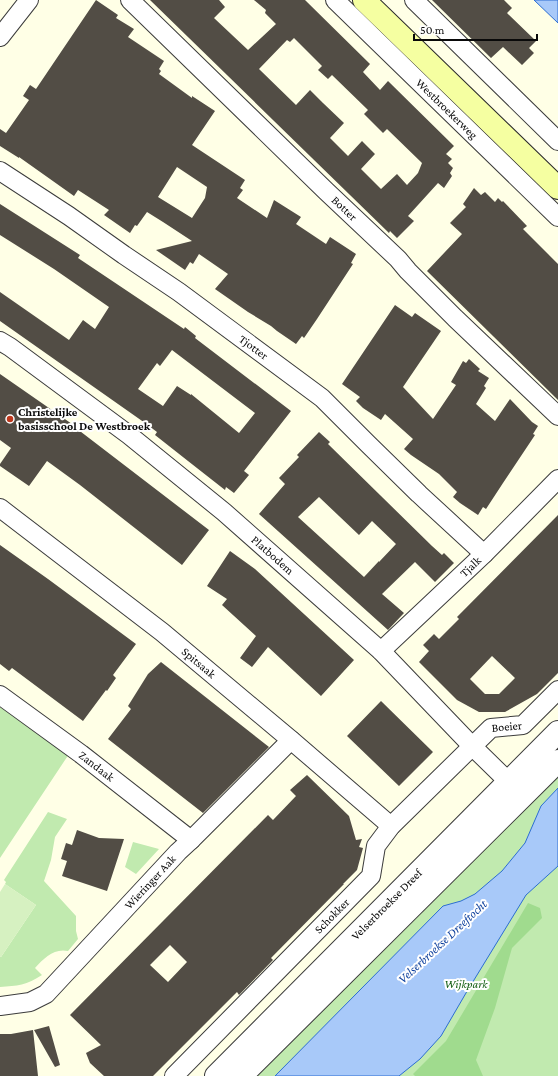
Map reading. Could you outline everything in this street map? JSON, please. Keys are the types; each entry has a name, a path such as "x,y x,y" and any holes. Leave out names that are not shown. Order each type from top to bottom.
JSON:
{"main road":[{"name":"Westbroekerweg","path":"364,0 558,188"},
{"path":"386,0 558,168"}],"street":[{"name":"Botter","path":"130,0 398,259 455,318 558,416"},
{"name":"Westbroekerweg","path":"335,0 558,217"},
{"path":"414,0 558,141"},
{"path":"0,37 23,2"},
{"name":"Tjotter","path":"0,171 69,216 179,292 322,398 419,494 484,554"},
{"name":"Platbodem","path":"0,342 48,375 129,435 224,512 381,651 473,747 516,789"},
{"name":"Tjalk","path":"381,651 484,554 558,479"},
{"name":"Spitsaak","path":"0,508 162,632 391,826"},
{"name":"Boeier","path":"473,747 492,728 523,726 558,690"},
{"name":"Zandaak","path":"0,695 81,754 191,840"},
{"name":"Velserbroekse Dreef","path":"241,1076 516,789 558,732"},
{"name":"Wieringer Aak","path":"0,1006 30,1002 46,994 178,852 291,740"},
{"name":"Schokker","path":"174,1076 371,876 376,846 391,826 473,747"},
{"name":"Velserbroekse Dreef","path":"216,1076 516,789 558,761"}],"green space":[{"path":"0,707 69,754 0,858"},
{"name":"Wijkpark","path":"558,762 558,1076 246,1076"},
{"path":"48,812 67,819 55,837 51,860 44,881 76,916 76,931 78,939 68,951 63,950 54,952 35,968 42,975 32,981 22,984 0,987 0,956 1,957 36,905 5,884 6,882 4,880"},
{"path":"133,842 159,849 136,874 125,867"},
{"path":"5,884 36,905 1,957 0,892"},
{"path":"528,903 540,908 542,918 512,948 495,1008 476,1060 483,1076 415,1076 413,1074 446,1041"}],"water":[{"path":"534,0 558,0 558,23"},
{"name":"Velserbroekse Dreeftocht","path":"558,788 558,866 526,895 441,1036 420,1059 399,1076 275,1076 443,906 461,901 475,894 502,871 525,843 541,806"}],"building":[{"path":"96,0 118,15 116,18 134,29 128,37 164,61 159,69 161,71 159,74 192,98 192,96 215,111 192,145 245,180 240,188 243,190 237,198 267,218 274,200 301,217 296,224 326,244 330,237 356,254 351,263 353,264 304,338 302,336 296,344 215,289 228,274 199,254 193,264 190,262 185,270 156,250 192,241 163,222 147,212 130,233 104,215 109,210 78,190 74,196 19,157 0,146 0,129 6,133 29,100 23,96 30,85 36,89","holes":["177,167 207,187 205,198 192,218 158,197"]},
{"path":"150,0 219,0 225,7 214,18 248,50 276,24 265,13 266,10 254,0 305,0 370,64 363,72 380,90 388,81 454,146 446,154 452,159 448,163 453,168 450,173 452,176 444,188 438,183 408,216 414,221 397,238 390,231 389,233","holes":["294,38 322,66 318,70 328,79 332,75 368,110 364,114 383,133 387,129 422,163 418,173 407,185 397,174 381,189 361,169 375,154 362,141 348,156 330,138 344,123 310,90 296,105 259,69 287,40 290,42"]},
{"path":"432,0 504,0 512,8 507,13 536,41 529,48 534,53 522,65 503,47 491,58"},
{"path":"474,188 481,195 485,192 495,202 498,198 502,202 503,201 527,226 523,229 558,264 558,400 427,271 462,234 450,223 466,207 463,204"},
{"path":"0,204 80,255 78,258 184,329 185,327 196,336 195,338 291,411 244,471 249,475 234,493 226,487 225,490 188,461 155,435 157,432 145,423 0,321 0,292 69,340 83,320 95,329 109,307 54,269 0,235","holes":["172,350 255,413 239,433 191,394 177,386 163,406 138,389 157,363 160,366"]},
{"path":"395,305 412,317 415,313 441,331 403,387 433,419 456,385 451,382 463,361 466,363 469,359 480,369 478,371 489,378 484,386 486,388 476,404 495,421 510,399 532,422 538,426 533,434 535,435 486,509 483,507 478,515 453,497 457,492 439,474 404,449 413,439 385,414 381,420 363,408 356,401 360,397 342,384"},
{"path":"0,374 72,424 209,530 182,565 47,461 29,486 0,466 11,448 0,440"},
{"path":"319,432 330,442 328,444 432,546 442,555 444,553 454,563 435,582 415,562 382,594 404,613 388,630 259,514 285,484 279,478 299,457 297,455","holes":["319,497 359,535 372,521 396,544 364,577 298,517"]},
{"path":"558,515 558,673 537,694 505,712 479,712 457,700 419,662 429,651 423,645 434,634 439,639 459,619 457,617","holes":["492,656 515,678 499,694 485,694 470,679"]},
{"path":"0,545 136,644 113,675 116,678 83,721 12,668 9,671 0,664"},
{"path":"230,551 255,569 354,660 321,696 268,647 252,667 240,658 256,636 222,605 227,599 207,586"},
{"path":"161,662 269,747 203,813 108,739 131,709 128,706 148,674"},
{"path":"381,701 433,752 399,786 347,736"},
{"path":"307,775 349,816 356,840 362,839 359,847 363,848 357,870 271,958 273,960 239,995 237,992 153,1076 104,1076 90,1063 86,1053 101,1045 70,1015 268,815 273,820 296,796 290,790","holes":["170,945 187,962 168,982 150,965"]},
{"path":"77,830 99,838 124,839 107,891 62,876 67,861 61,859 66,843 72,845"},
{"path":"49,1026 60,1065 55,1067 34,1030"},
{"path":"33,1030 38,1076 0,1076 0,1034 11,1034"}],"place":[{"name":"Christelijke basisschool De Westbroek","path":"10,419"}]}
